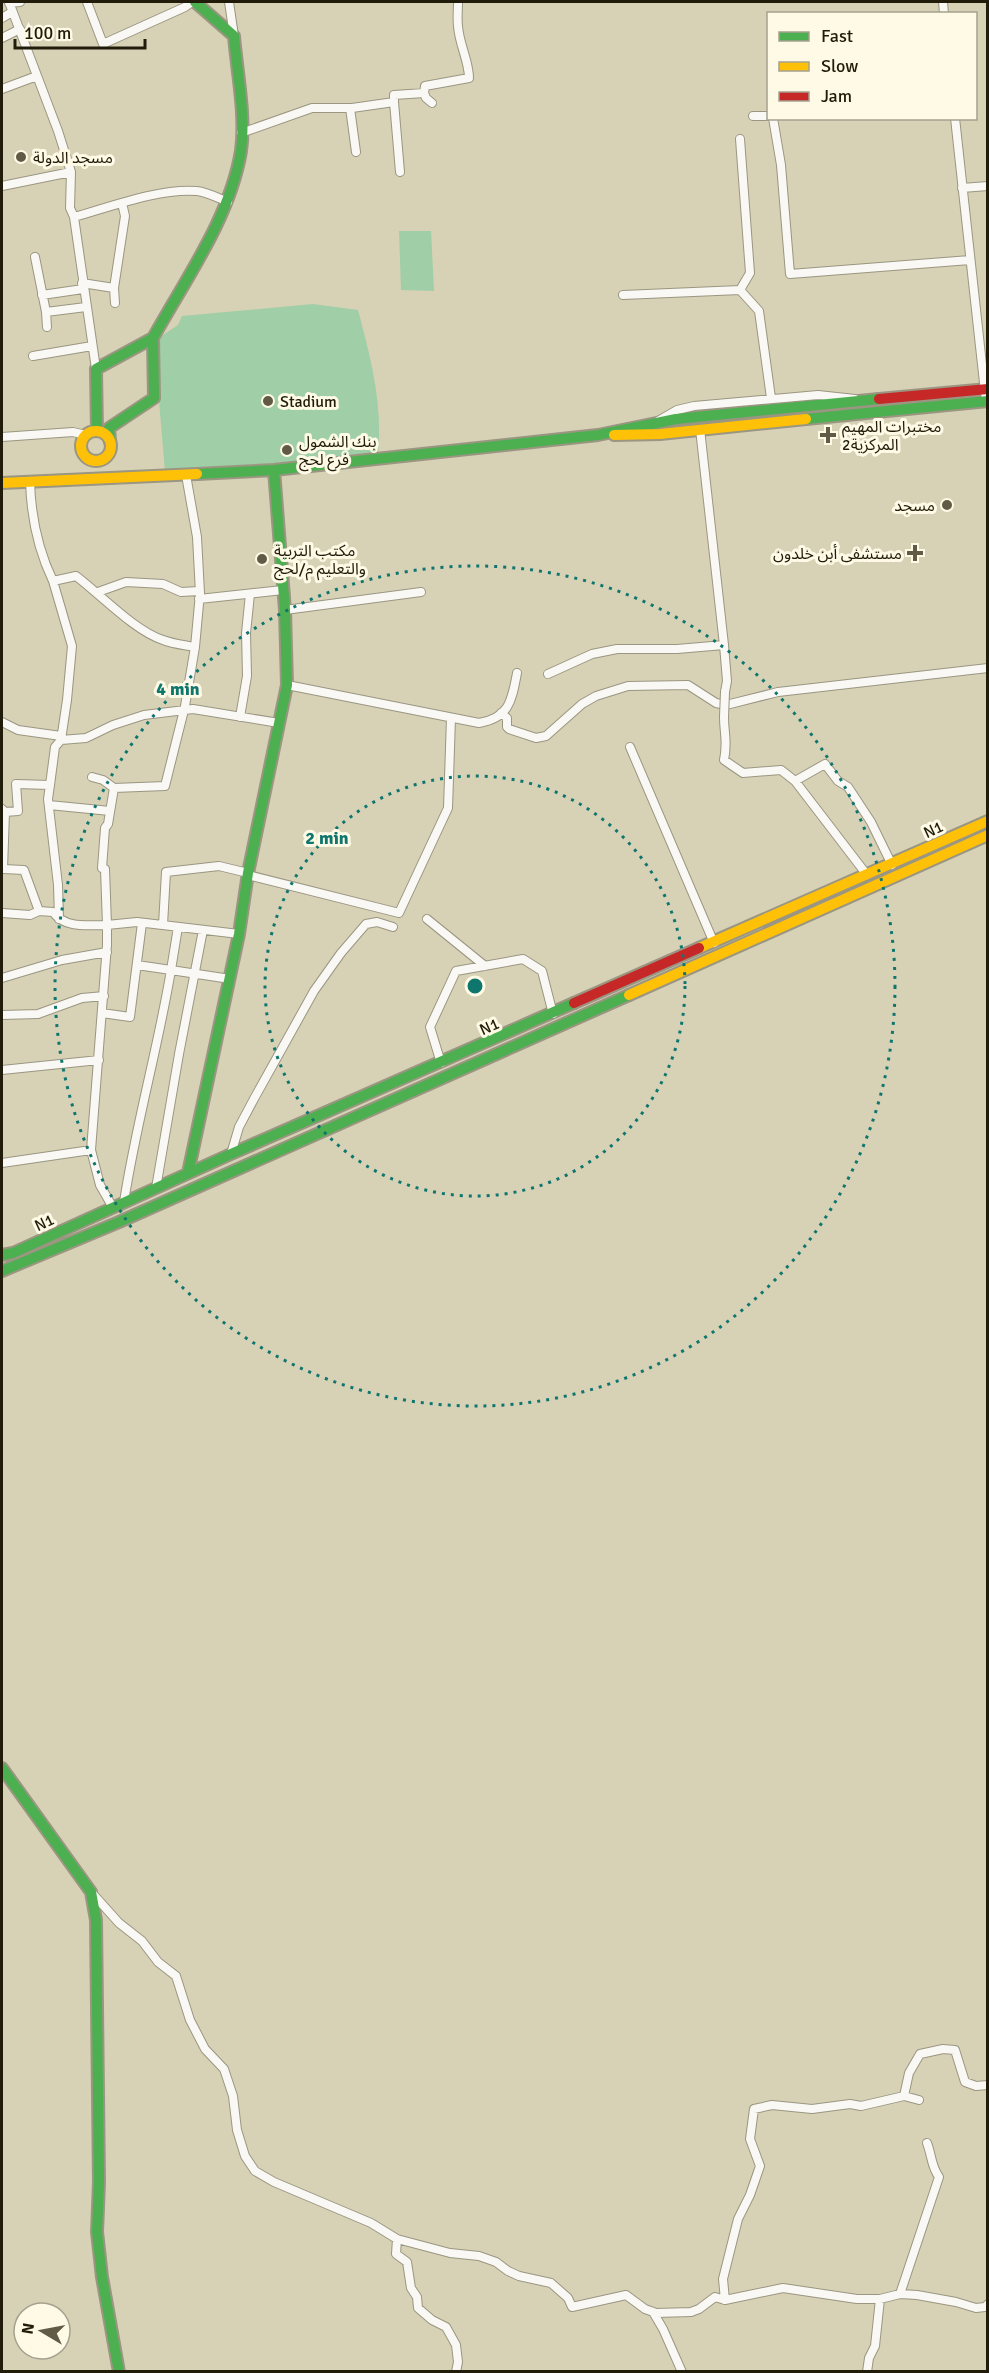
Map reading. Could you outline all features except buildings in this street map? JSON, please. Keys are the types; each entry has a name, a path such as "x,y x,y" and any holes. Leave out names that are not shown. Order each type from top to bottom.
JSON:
{"main road":[{"path":"113,477 109,428 154,398 153,338 228,202 237,168 241,133 234,36 194,2"},
{"path":"97,431 96,369 153,338"},
{"path":"598,435 656,422 860,400 987,395"},
{"path":"2,483 274,470 598,435 639,435 700,429 987,395"},
{"path":"81,451 89,460 100,461 106,458 111,445 108,436 97,431 86,435 82,440 81,451 84,478"},
{"path":"188,1173 230,979 248,874 287,685 285,610 274,470"},
{"name":"N1","path":"2,1255 13,1253 112,1206 156,1189 987,821"},
{"name":"N1","path":"2,1271 119,1222 987,836"},
{"path":"2,1768 92,1892 96,1920 99,2182 97,2232 102,2277 119,2372"}],"street":[{"path":"20,2 9,2 58,131 71,172 70,208 74,217 82,286 96,369"},
{"path":"87,2 103,44 194,2"},
{"path":"229,2 234,36"},
{"path":"432,103 426,98 424,86 469,78 469,67 464,59 458,25 458,2"},
{"path":"2,18 12,12"},
{"path":"2,38 20,29"},
{"path":"2,89 37,76"},
{"path":"400,172 394,95 424,93"},
{"path":"241,133 312,108 350,108 394,102"},
{"path":"350,108 356,152"},
{"path":"753,116 767,116"},
{"path":"772,120 782,165 790,274 970,260"},
{"path":"955,120 987,395"},
{"path":"740,139 750,273 740,290"},
{"path":"2,186 71,172"},
{"path":"962,188 987,186"},
{"path":"74,217 163,194 198,191 228,202"},
{"path":"115,303 114,288 125,216 122,203"},
{"path":"35,257 47,327"},
{"path":"42,295 82,286 114,288"},
{"path":"623,294 740,290 759,311 771,398"},
{"path":"46,312 86,307"},
{"path":"33,356 92,346"},
{"path":"656,422 677,410 688,407 771,398 818,394 860,400"},
{"path":"700,429 727,681 724,729 728,741 724,760 743,773 781,770 795,781 867,875"},
{"path":"2,436 73,432 86,435"},
{"path":"92,777 103,780 114,788 165,786 184,710 195,647 199,595 197,537 186,475"},
{"path":"30,481 36,531 72,646 67,703 61,738 55,747 49,805 58,885 59,920"},
{"path":"53,581 76,576 98,592 134,625 161,640 195,647"},
{"path":"98,592 126,582 163,584 181,592 199,595 250,594 283,590"},
{"path":"285,610 421,592"},
{"path":"240,717 247,676 246,633 250,594"},
{"path":"548,674 592,654 617,649 677,649 724,645"},
{"path":"501,713 507,718 509,729 540,739 582,704 612,690 628,686 688,685 716,703 726,705 778,692 987,669"},
{"path":"287,685 479,723 501,713 511,702 517,673"},
{"path":"2,722 18,730 61,738 86,738 113,725 144,715 193,709 279,723"},
{"path":"163,925 166,872 219,867 399,913 448,808 451,718"},
{"path":"630,747 714,943"},
{"path":"795,781 825,764 854,796 871,822 892,865"},
{"path":"39,911 24,870 3,869 3,810 18,811 16,784 50,785"},
{"path":"112,1206 100,1185 91,1150 107,952 105,869 102,868 105,828 108,824 114,788"},
{"path":"49,805 110,811"},
{"path":"2,913 30,915 39,911 53,912 59,920 72,924 142,923 239,934"},
{"path":"427,919 485,966"},
{"path":"231,1154 239,1127 255,1097 314,991 341,953 366,924 377,922 393,927"},
{"path":"102,1013 130,1017 142,923"},
{"path":"124,1202 162,1025 178,927"},
{"path":"156,1189 166,1120 203,930"},
{"path":"2,978 62,960 107,952"},
{"path":"441,1063 430,1027 456,971 524,959 543,972 553,1014"},
{"path":"137,965 230,979"},
{"path":"2,1015 38,1014 82,998 104,996"},
{"path":"2,1070 99,1060"},
{"path":"2,1162 91,1150"},
{"path":"92,1892 119,1923 142,1941 158,1962 176,1976 190,2020 205,2049 224,2069 233,2096 237,2130 245,2156 255,2171 274,2182 371,2223 398,2239 450,2253 479,2256 496,2262 519,2276 551,2283 567,2298 572,2307 626,2295 653,2312 691,2312 699,2309 715,2296 725,2300 783,2288 857,2299 880,2299 900,2294 946,2300 976,2308 985,2307 987,2304"},
{"path":"904,2096 909,2073 920,2054 943,2049 955,2050 965,2082 976,2086 987,2085"},
{"path":"725,2300 723,2279 738,2218 750,2195 760,2166 750,2139 754,2109 772,2105 812,2109 850,2104 861,2106 904,2096 919,2100"},
{"path":"900,2294 939,2177 932,2167 927,2143"},
{"path":"398,2239 396,2254 407,2262 411,2288 417,2297 418,2308 432,2320 446,2327 456,2345 458,2362 456,2372"},
{"path":"867,2372 869,2358 875,2346 880,2299"},
{"path":"653,2312 682,2372"}],"green space":[{"path":"399,231 431,231 434,291 401,290"},
{"name":"Stadium","path":"313,304 358,310 377,400 378,456 165,472 154,341 178,325 182,316"}],"traffic: fast":[{"path":"153,338 217,224 235,176 241,151 242,109 234,36 195,2"},
{"path":"97,431 96,369 153,338 154,398 109,428 110,442"},
{"path":"197,474 274,470 598,435 676,419 879,399"},
{"path":"806,419 988,401"},
{"path":"188,1173 239,934 248,873 287,685 285,610 274,470"},
{"path":"2,1271 119,1222 629,995"},
{"path":"2,1255 13,1253 574,1003"},
{"path":"2,1768 91,1892 96,1920 99,2182 97,2232 102,2277 119,2372"}],"traffic: slow":[{"path":"614,435 660,434 806,419"},
{"path":"96,431 107,435 111,446 107,457 96,461 85,457 81,446 85,435 96,431"},
{"path":"2,483 197,474"},
{"path":"699,948 988,821"},
{"path":"629,995 988,835"}],"traffic: jam":[{"path":"879,399 988,389"},
{"path":"574,1003 699,948"}],"place":[{"name":"مسجد الدولة","path":"21,157"},
{"name":"Stadium","path":"268,401"},
{"name":"مختبرات المهيم المركزية2","path":"828,435"},
{"name":"بنك الشمول فرع لحج","path":"287,450"},
{"name":"مسجد","path":"947,505"},
{"name":"مستشفى أبن خلدون","path":"915,553"},
{"name":"مكتب التربية والتعليم م/لحج","path":"262,559"}]}
